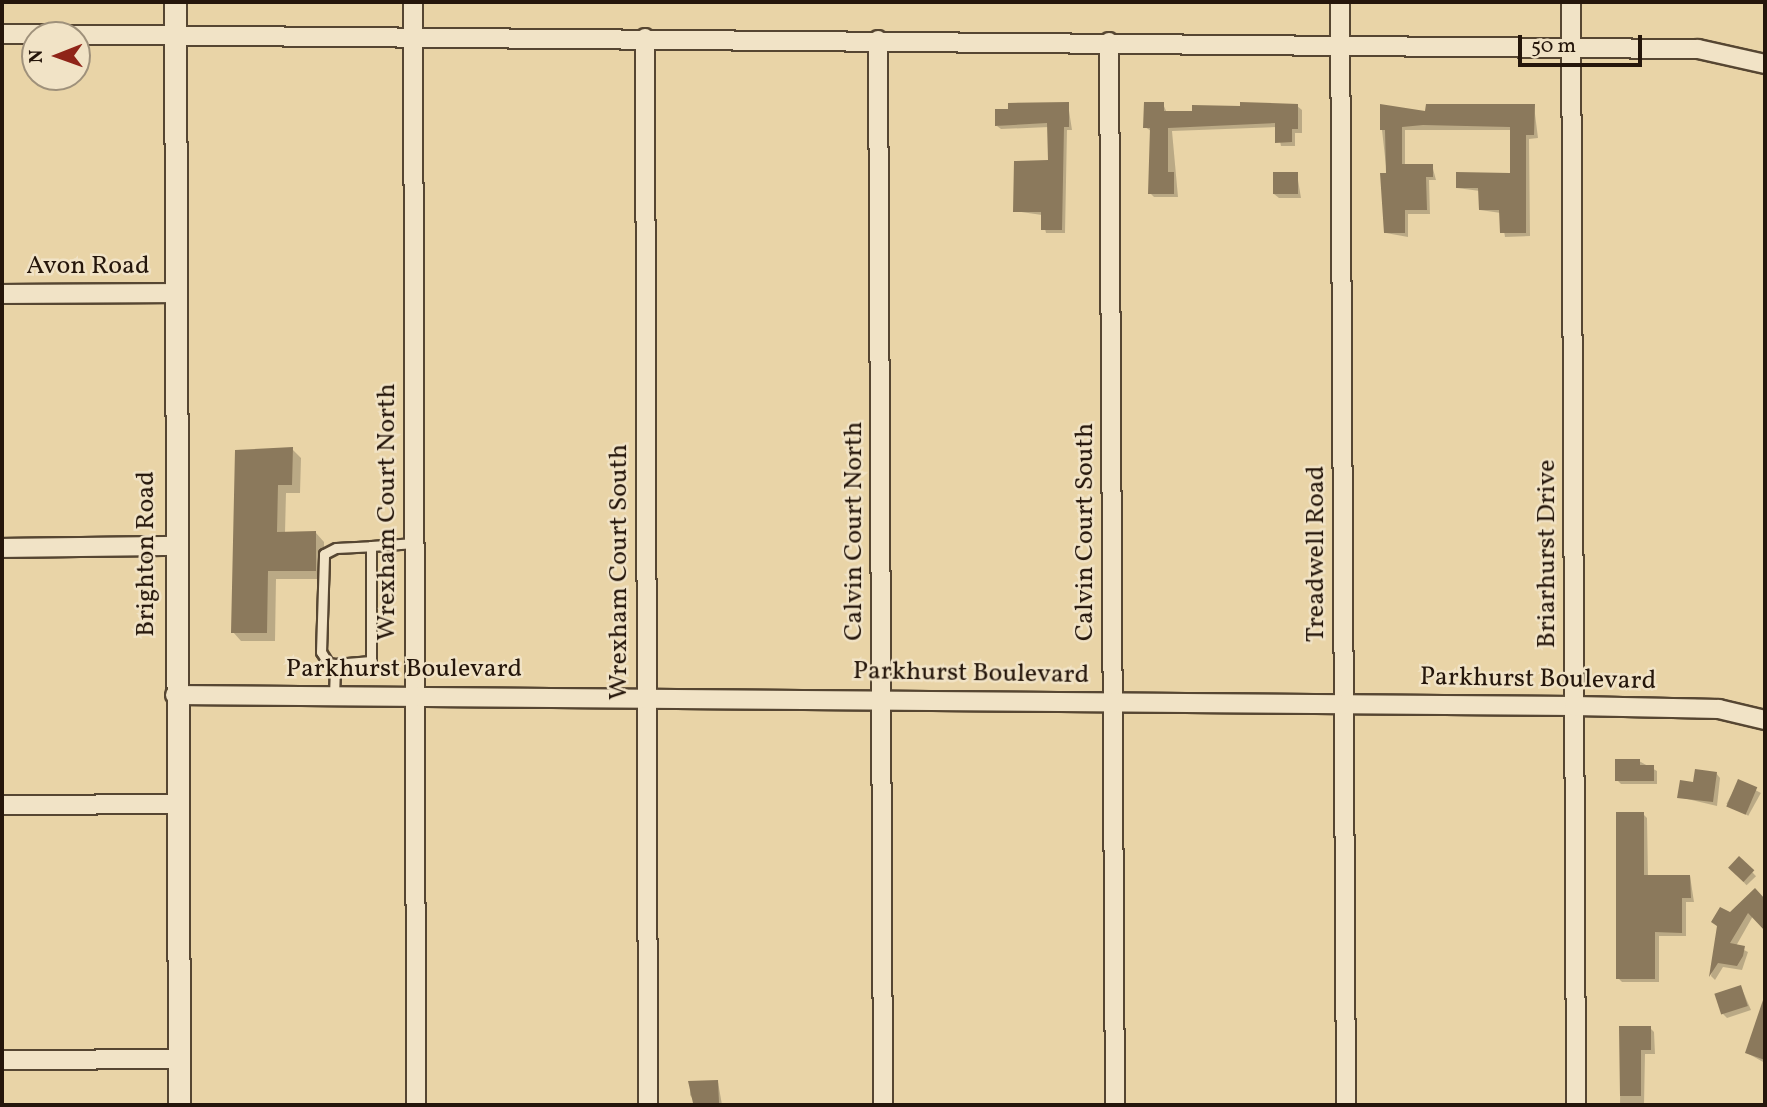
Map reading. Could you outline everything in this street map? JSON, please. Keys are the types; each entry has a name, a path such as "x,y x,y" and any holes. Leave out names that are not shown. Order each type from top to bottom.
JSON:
{"street":[{"name":"Brighton Road","path":"175,2 175,695 179,1105"},
{"name":"Wrexham Court North","path":"413,2 416,1105"},
{"name":"Treadwell Road","path":"1340,2 1346,1105"},
{"name":"Briarhurst Drive","path":"1571,2 1576,1105"},
{"path":"2,34 1698,49 1765,64"},
{"name":"Wrexham Court South","path":"645,38 648,1105"},
{"name":"Calvin Court North","path":"878,40 883,1105"},
{"name":"Calvin Court South","path":"1109,42 1115,1105"},
{"name":"Avon Road","path":"2,294 174,293"},
{"path":"2,548 175,546"},
{"name":"Parkhurst Boulevard","path":"175,695 1574,706 1719,709 1765,720"},
{"path":"2,805 177,804"},
{"path":"2,1060 179,1059"}],"lane":[{"path":"371,546 371,661 328,663 321,652 324,554 336,548 415,543"},
{"path":"334,696 335,664"}],"building":[{"path":"1069,102 1069,127 1064,127 1062,230 1041,230 1041,212 1013,212 1014,161 1048,160 1047,123 995,126 995,109 1008,109 1008,103"},
{"path":"1144,102 1164,102 1164,111 1192,111 1192,105 1240,106 1240,102 1298,104 1298,129 1292,129 1292,142 1275,143 1275,123 1168,128 1168,172 1174,172 1174,194 1148,194 1150,128 1143,128"},
{"path":"1380,104 1425,111 1426,104 1535,104 1534,135 1526,135 1526,233 1500,233 1499,210 1479,210 1478,188 1456,188 1456,172 1510,173 1510,127 1423,125 1402,127 1402,164 1433,164 1433,177 1426,177 1427,210 1405,210 1405,233 1384,233 1380,173 1386,173 1385,130 1380,130"},
{"path":"1273,172 1298,172 1298,194 1273,194"},
{"path":"293,447 292,485 278,485 277,532 316,531 316,571 268,571 267,633 231,633 235,450"},
{"path":"1615,759 1640,759 1640,765 1654,765 1654,781 1615,781"},
{"path":"1695,769 1717,772 1713,802 1677,798 1680,780 1693,782"},
{"path":"1738,779 1757,787 1746,815 1726,807"},
{"path":"1616,812 1644,812 1644,875 1690,875 1691,898 1682,898 1682,933 1655,932 1655,979 1616,979"},
{"path":"1739,856 1754,870 1743,882 1728,868"},
{"path":"1755,888 1765,899 1765,931 1748,913 1730,943 1745,946 1737,966 1718,963 1709,977 1717,926 1711,922 1720,907 1730,912"},
{"path":"1741,985 1748,1006 1721,1015 1714,994"},
{"path":"1763,1000 1765,1001 1765,1060 1745,1053"},
{"path":"1619,1026 1651,1026 1651,1050 1641,1050 1641,1096 1620,1096"},
{"path":"718,1080 719,1103 693,1103 688,1081"}]}
